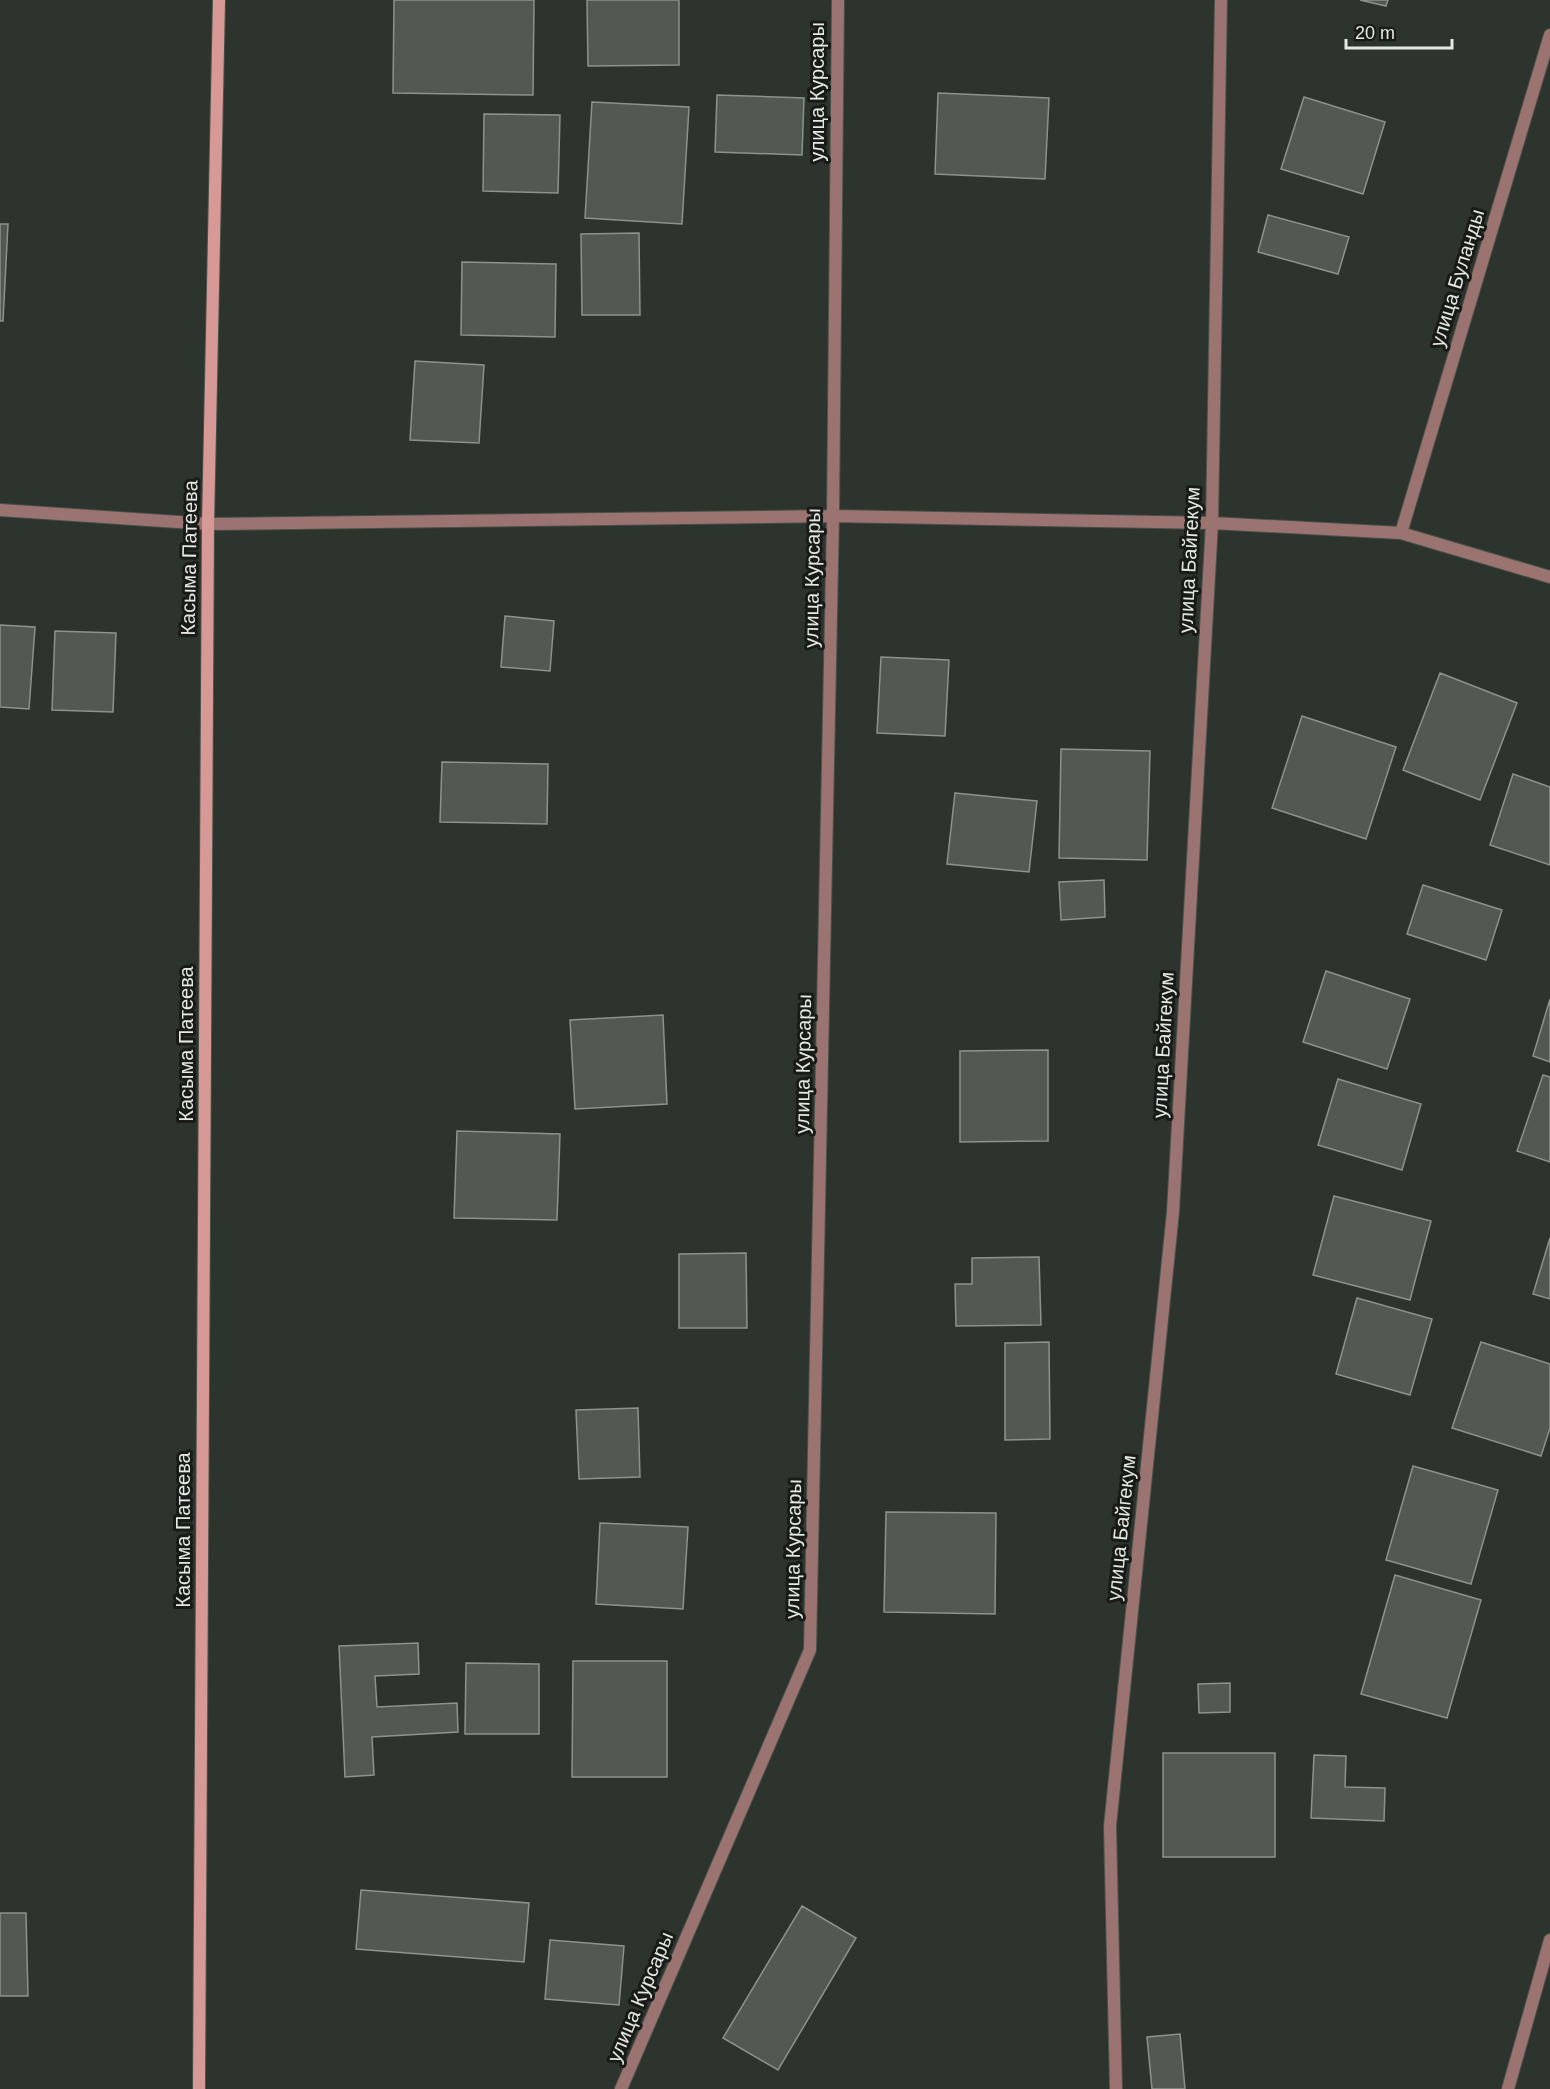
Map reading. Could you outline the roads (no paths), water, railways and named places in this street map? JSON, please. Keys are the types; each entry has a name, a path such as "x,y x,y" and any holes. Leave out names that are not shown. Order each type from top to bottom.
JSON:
{"main road":[{"name":"Касыма Патеева","path":"199,2089 208,524 219,0"}],"street":[{"name":"улица Курсары","path":"621,2089 810,1650 833,516 838,0"},
{"name":"улица Байгекум","path":"1116,2089 1110,1826 1173,1212 1212,523 1221,0"},
{"name":"улица Буланды","path":"1401,533 1550,35"},
{"path":"0,510 208,524 833,516 1212,523 1401,533 1550,577"},
{"path":"1508,2089 1550,1940"}]}
